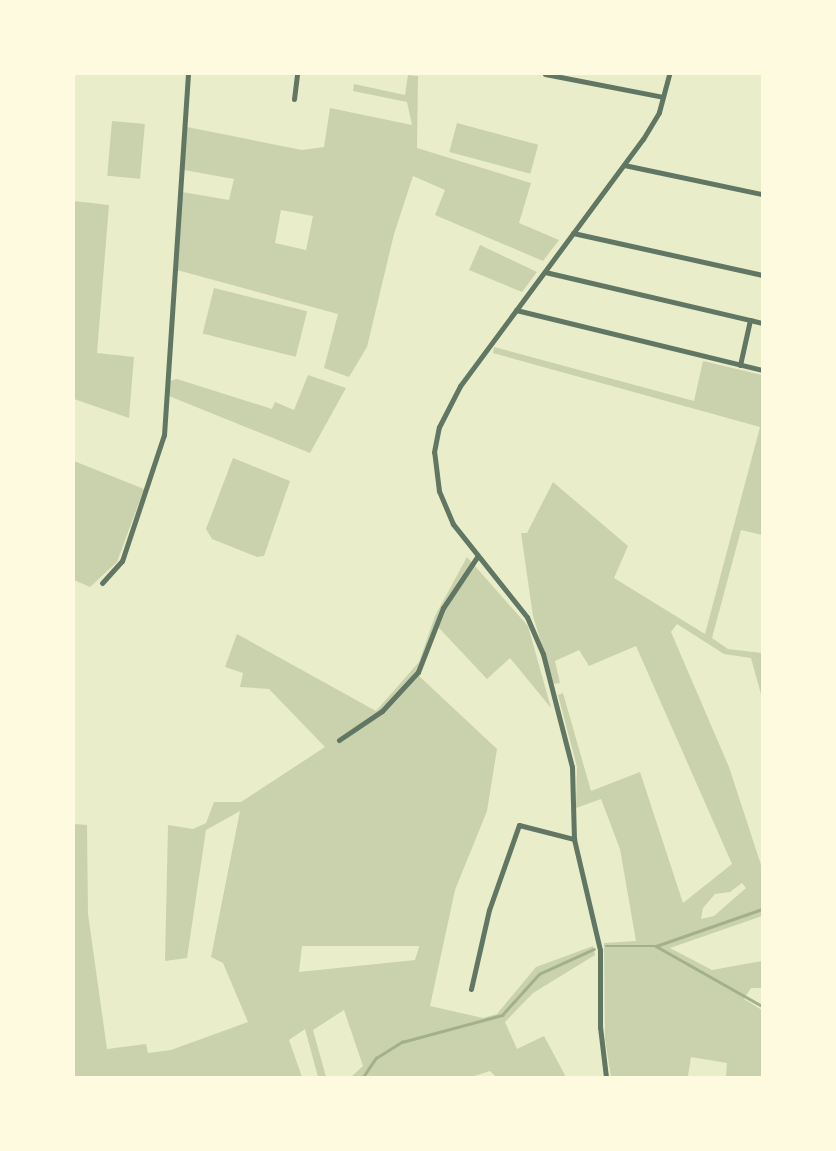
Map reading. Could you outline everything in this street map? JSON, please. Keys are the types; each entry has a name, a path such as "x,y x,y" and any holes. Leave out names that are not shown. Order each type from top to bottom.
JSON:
{"street":[{"path":"102,583 122,561 164,435 188,74"},
{"path":"294,99 297,74"},
{"path":"545,74 663,97"},
{"path":"606,1077 600,1027 600,950 574,839 572,767 538,638 514,599 477,557 445,508 434,474 434,452 449,406 516,310 624,165 659,112 669,74"},
{"path":"624,165 762,194"},
{"path":"573,233 762,275"},
{"path":"545,272 762,322"},
{"path":"516,310 762,370"},
{"path":"740,365 750,320"},
{"path":"339,740 382,711 418,672 443,608 477,557"},
{"path":"471,989 489,910 519,825 574,839"}],"green space":[{"path":"408,75 418,76 417,148 531,183 519,223 559,240 543,261 435,215 445,190 413,176 394,234 367,347 349,377 324,368 338,314 177,270 182,192 229,200 234,179 184,170 187,127 302,150 324,147 330,108 412,125 407,102 353,91 354,84 405,95","holes":["281,210 313,216 306,250 275,243"]},
{"path":"112,121 145,124 140,179 107,176"},
{"path":"457,123 538,145 530,174 449,152"},
{"path":"74,201 109,205 97,353 134,357 129,418 74,399"},
{"path":"480,245 537,272 522,292 469,270"},
{"path":"214,288 307,311 296,357 203,334"},
{"path":"494,347 694,401 703,361 762,375 762,535 741,530 712,638 728,649 762,653 762,698 751,658 724,654 677,624 671,632 729,767 762,868 762,916 670,948 712,970 762,961 762,988 751,988 744,999 762,1010 762,1077 726,1077 727,1063 691,1057 688,1076 611,1077 605,1039 604,943 636,941 620,849 601,799 576,808 577,767 558,695 563,693 591,791 640,772 683,903 732,864 636,646 589,666 579,650 555,661 560,683 554,684 533,616 521,533 527,533 553,482 628,546 614,578 705,634 760,427 493,353","holes":["742,883 746,888 714,916 701,919 703,908 715,894 730,892"]},
{"path":"308,375 346,388 310,453 169,396 170,381 177,379 272,409 275,402 294,410"},
{"path":"233,458 290,481 264,556 257,557 212,539 206,529"},
{"path":"74,461 144,489 117,562 90,587 74,580"},
{"path":"467,557 528,626 551,708 510,658 487,679 438,627 418,675 497,749 487,811 455,890 430,1006 483,1018 497,1014 536,967 593,946 595,955 533,993 505,1022 517,1049 544,1036 566,1077 496,1077 490,1071 471,1077 351,1077 363,1066 344,1010 313,1030 326,1077 318,1077 305,1029 289,1040 302,1077 74,1077 74,824 87,825 88,914 107,1049 146,1044 148,1053 171,1050 248,1022 223,963 211,957 240,811 206,830 187,958 165,961 168,825 193,829 206,823 214,802 241,802 325,747 269,689 240,687 243,673 225,667 237,634 376,711 419,662 435,616","holes":["302,946 419,946 415,960 299,972"]}],"waterway":[{"path":"606,946 656,946 762,909"},
{"path":"656,946 762,1006"},
{"path":"363,1077 376,1058 402,1042 502,1015 539,974 594,949"}]}
